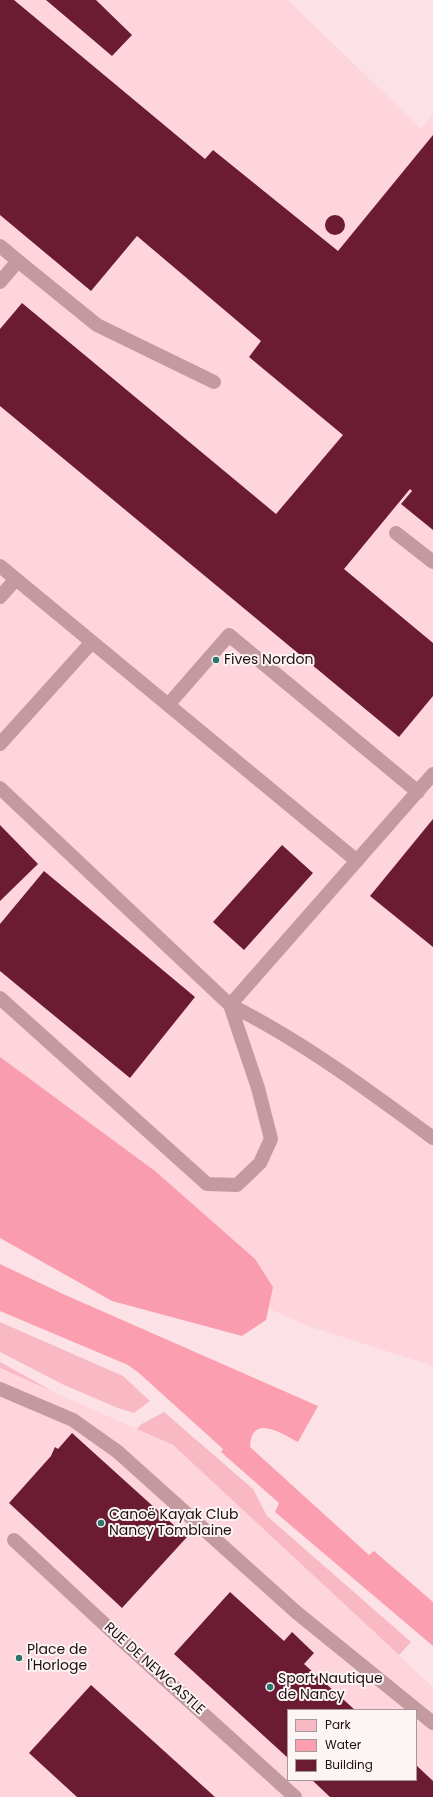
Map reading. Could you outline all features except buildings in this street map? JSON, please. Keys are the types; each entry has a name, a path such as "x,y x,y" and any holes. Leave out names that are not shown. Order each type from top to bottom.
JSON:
{"lane":[{"path":"0,246 97,325 214,382"},
{"path":"0,282 18,261"},
{"path":"396,533 433,562"},
{"path":"0,566 357,861"},
{"path":"0,597 16,579"},
{"path":"168,705 229,635 418,792"},
{"path":"0,744 92,642"},
{"path":"230,1005 433,774"},
{"path":"0,788 230,1005 265,1023 384,1102 433,1138"},
{"path":"0,998 207,1184 237,1185 260,1162 271,1139 258,1088 230,1005"},
{"path":"0,1388 73,1420 118,1452 296,1612 415,1709"},
{"name":"RUE DE NEWCASTLE","path":"14,1540 295,1797"},
{"path":"417,1711 433,1724"}],"shaded area":[{"name":"Fives Nordon","path":"0,0 288,0 421,129 433,115 433,1366 308,1326 0,1190"},
{"path":"0,1057 155,1171 255,1259 273,1287 266,1320 242,1336 112,1301 0,1238"},
{"path":"0,1368 173,1445 433,1687 433,1797 0,1797"}],"green space":[{"path":"0,1322 123,1376 150,1401 134,1413 118,1408 64,1385 0,1352"},
{"path":"0,1362 54,1392 0,1368"},
{"path":"164,1412 253,1489 267,1516 411,1642 399,1655 173,1445 137,1429 140,1425"}],"water":[{"path":"0,1264 63,1294 318,1406 298,1442 276,1431 268,1428 261,1428 256,1431 252,1437 250,1447 369,1555 374,1551 433,1602 433,1646 275,1512 279,1503 221,1452 223,1449 139,1373 128,1365 0,1311"}],"place":[{"name":"Fives Nordon","path":"216,660"},
{"name":"Canoë Kayak Club Nancy Tomblaine","path":"101,1523"},
{"name":"Place de l'Horloge","path":"19,1658"},
{"name":"Sport Nautique de Nancy","path":"270,1687"}]}
